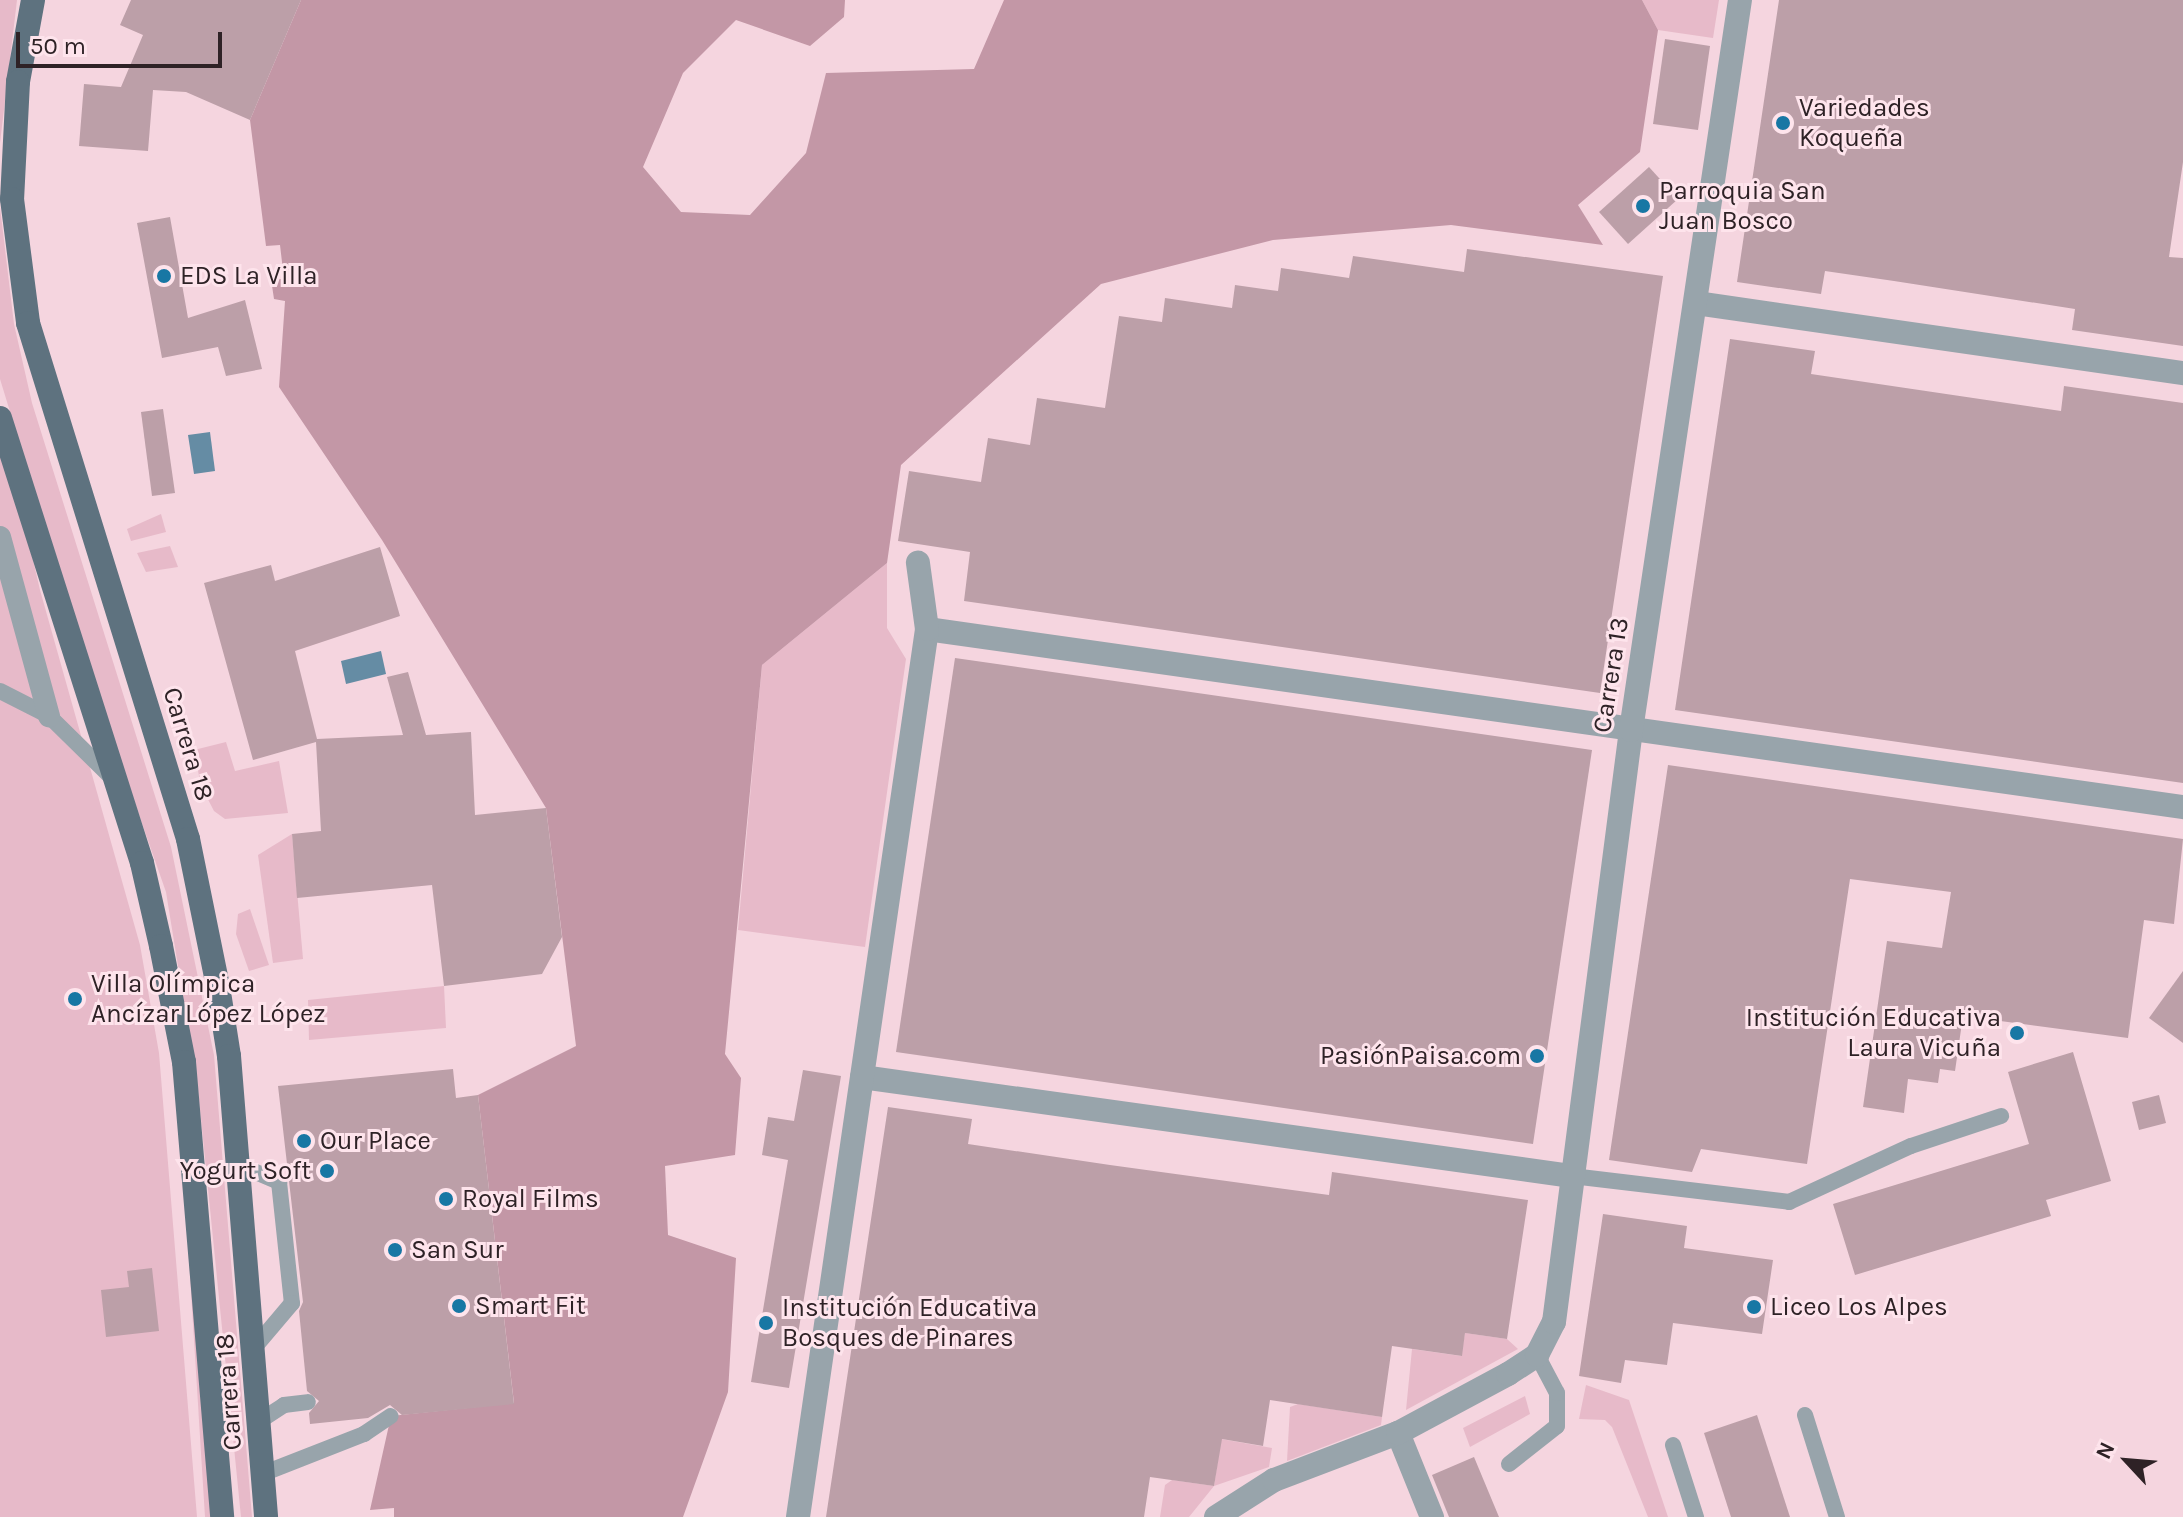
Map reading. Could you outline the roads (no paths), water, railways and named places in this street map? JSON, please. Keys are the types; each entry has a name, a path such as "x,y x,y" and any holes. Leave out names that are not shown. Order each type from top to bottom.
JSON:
{"main road":[{"name":"Carrera 18","path":"33,0 18,82 12,199 28,323 188,839 229,1056 266,1517"},
{"name":"Carrera 18","path":"0,418 111,777 142,863 184,1062 222,1517"}],"street":[{"name":"Carrera 13","path":"1537,1355 1554,1322 1631,730 1740,0"},
{"path":"1696,303 2183,373"},
{"path":"0,537 49,716"},
{"path":"798,1517 927,629 918,563"},
{"path":"927,629 2183,807"},
{"path":"862,1077 1572,1176"},
{"path":"1216,1517 1274,1480 1398,1433 1537,1355"},
{"path":"1398,1433 1432,1517"}],"lane":[{"path":"0,691 49,716 111,777"},
{"path":"1572,1176 1789,1202 1911,1146 2001,1116"},
{"path":"237,1164 279,1182 292,1303 254,1348"},
{"path":"1509,1464 1557,1426 1557,1393 1537,1355"},
{"path":"258,1422 284,1405 308,1402"},
{"path":"1805,1415 1837,1517"},
{"path":"262,1474 318,1449 364,1434 391,1416"},
{"path":"1673,1445 1696,1517"}],"water":[{"path":"210,432 215,471 194,474 188,435"},
{"path":"381,651 386,674 346,684 341,661"}],"place":[{"name":"Variedades Koqueña","path":"1783,123"},
{"name":"Parroquia San Juan Bosco","path":"1643,206"},
{"name":"EDS La Villa","path":"164,276"},
{"name":"Villa Olímpica Ancízar López López","path":"75,999"},
{"name":"Institución Educativa Laura Vicuña","path":"2017,1033"},
{"name":"PasiónPaisa.com","path":"1537,1056"},
{"name":"Our Place","path":"304,1141"},
{"name":"Yogurt Soft","path":"327,1171"},
{"name":"Royal Films","path":"446,1199"},
{"name":"San Sur","path":"395,1250"},
{"name":"Smart Fit","path":"459,1306"},
{"name":"Liceo Los Alpes","path":"1754,1307"},
{"name":"Institución Educativa Bosques de Pinares","path":"766,1323"}]}
